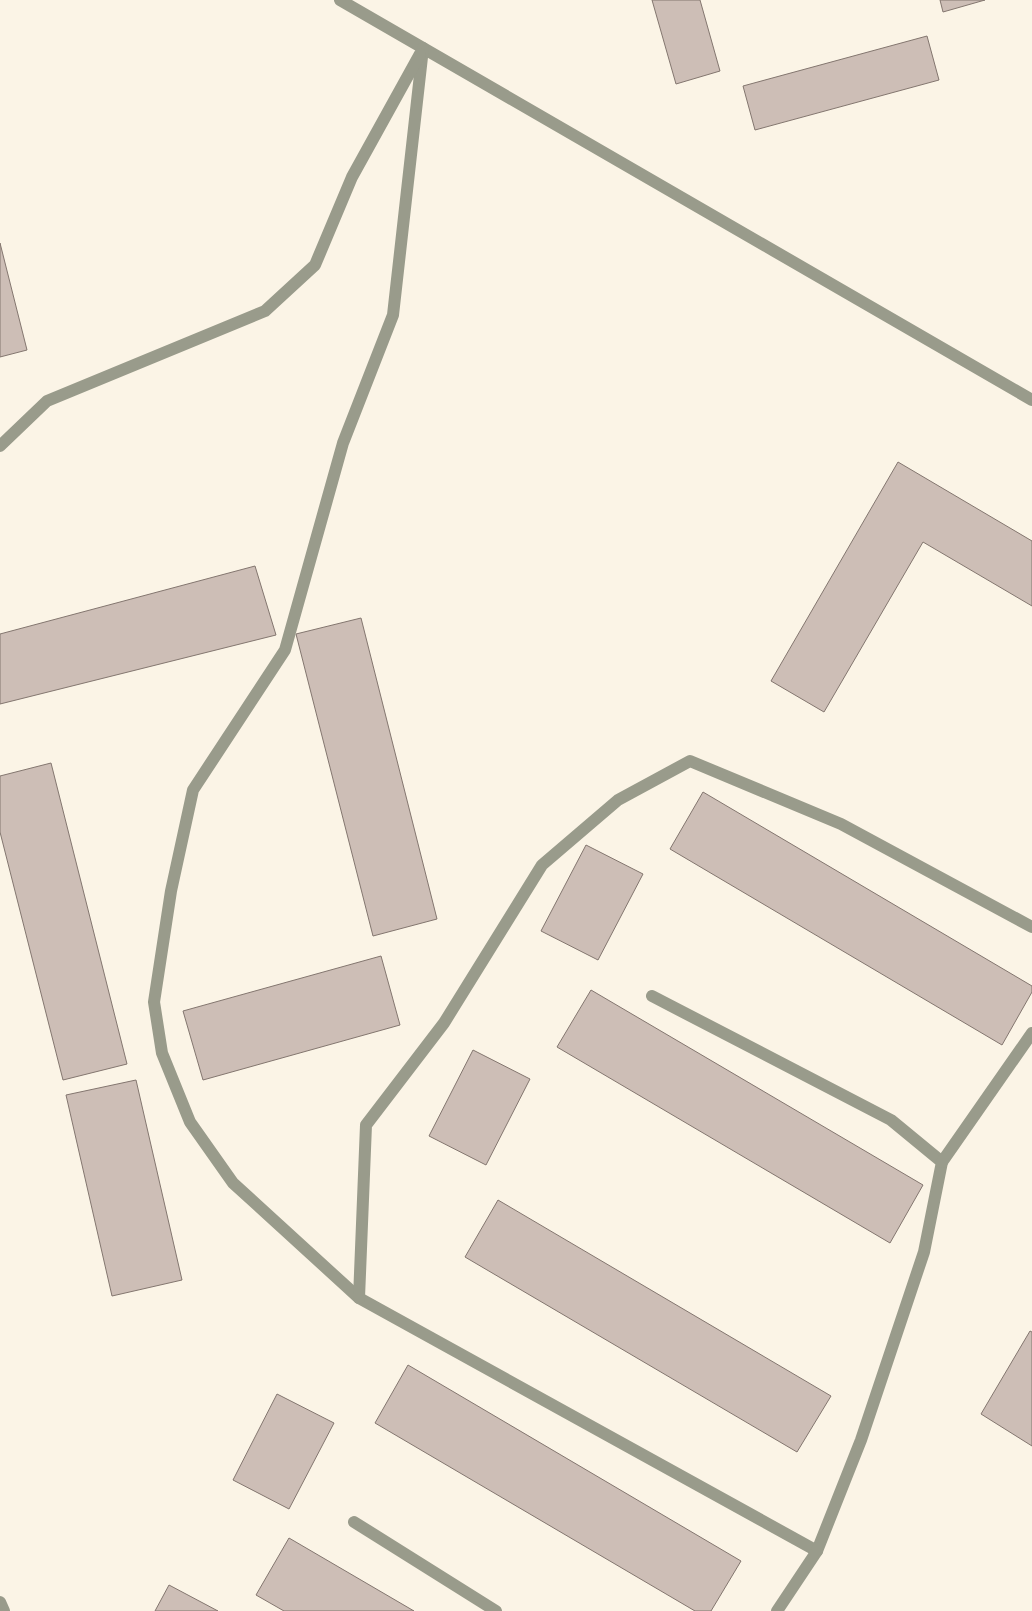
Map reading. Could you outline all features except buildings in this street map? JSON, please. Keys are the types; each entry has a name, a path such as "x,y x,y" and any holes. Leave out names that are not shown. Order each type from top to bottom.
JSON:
{"street":[{"path":"340,0 1032,400"},
{"path":"0,446 47,401 265,311 315,265 352,176 423,48"},
{"path":"423,48 393,316 343,442 285,650 192,790 171,890 154,1002 162,1052 190,1122 234,1183 359,1298 817,1551"},
{"path":"359,1298 366,1125 444,1023 542,865 618,800 690,761 841,824 1032,927"},
{"path":"652,996 891,1120 942,1162"},
{"path":"777,1611 817,1551 861,1440 924,1252 942,1162 1032,1033"},
{"path":"354,1522 496,1611"},
{"path":"0,1602 4,1611"}]}
